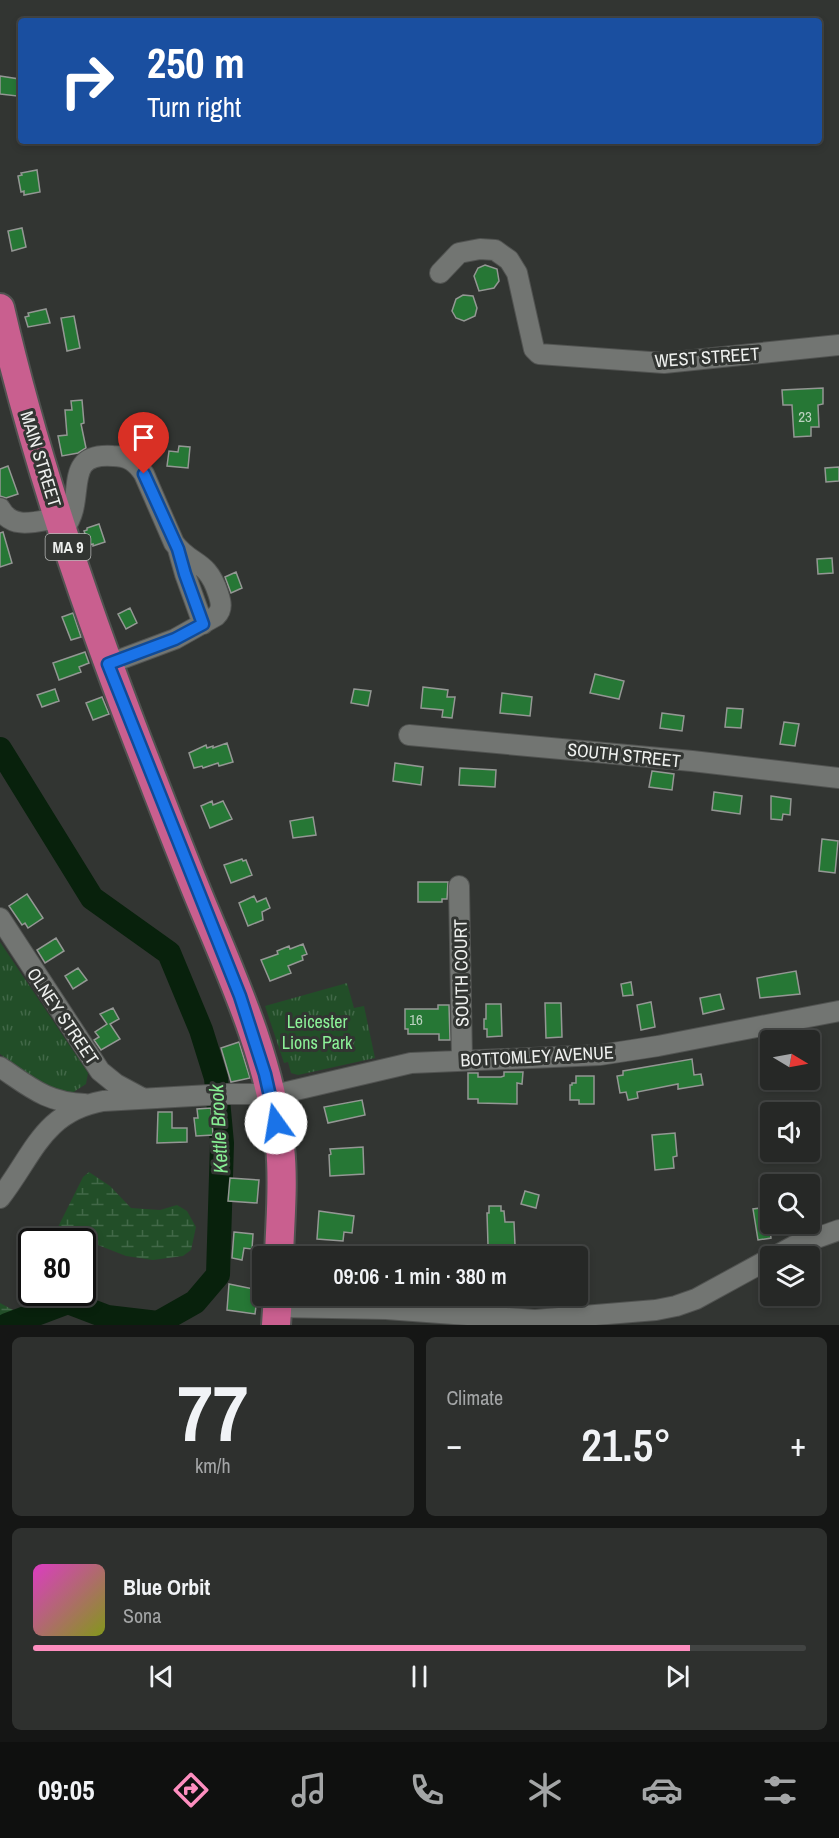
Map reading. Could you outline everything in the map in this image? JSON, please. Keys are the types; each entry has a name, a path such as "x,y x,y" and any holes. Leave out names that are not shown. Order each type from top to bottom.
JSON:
{"highway":[{"name":"MAIN STREET","path":"0,308 32,434 108,664 240,996 270,1096 279,1136 281,1160 279,1246"}],"street":[{"name":"WEST STREET","path":"440,273 459,253 480,249 495,250 509,260 517,273 534,349 539,354 664,363 839,345"},
{"path":"0,508 4,516 12,522 61,524 70,521 74,509 78,471 82,465 98,457 120,456 130,458 138,465 178,549 208,571 216,586 220,600 220,612 175,639 108,664"},
{"name":"SOUTH STREET","path":"409,735 692,761 839,778"},
{"name":"SOUTH COURT","path":"459,886 462,1059"},
{"name":"OLNEY STREET","path":"0,918 100,1071 116,1084 142,1098"},
{"name":"BOTTOMLEY AVENUE","path":"87,1104 142,1098 256,1094 270,1096 403,1064 462,1059 600,1055 839,1011"},
{"path":"0,1067 51,1099 87,1104"},
{"path":"0,1198 51,1126 72,1110 87,1104"},
{"path":"794,1246 839,1230"},
{"path":"277,1309 386,1309 536,1320 656,1310 696,1299 760,1264"}],"green space":[{"path":"0,942 88,1073 86,1084 72,1093 51,1090 0,1054"},
{"name":"Leicester Lions Park","path":"347,983 354,1008 364,1006 375,1058 298,1075 291,1073 288,1062 284,1063 265,1006"},
{"path":"89,1172 110,1186 131,1208 160,1210 177,1205 187,1211 196,1227 191,1250 183,1256 153,1260 126,1256 96,1244 96,1228 58,1228 83,1177"},
{"path":"0,1303 41,1325 0,1325"}],"building":[{"path":"0,76 18,79 17,96 0,94"},
{"path":"37,170 40,192 24,195 24,191 21,192 18,176 22,175 21,173"},
{"path":"22,228 26,247 12,251 8,231"},
{"path":"485,265 497,269 499,281 494,288 479,291 474,276 478,268"},
{"path":"463,295 473,296 477,308 475,316 464,321 456,318 452,311 456,299"},
{"path":"46,309 50,323 28,327 25,317 29,316 28,313"},
{"path":"74,316 80,348 67,351 61,318"},
{"path":"823,388 823,404 818,405 819,427 811,427 811,436 794,437 792,405 783,405 782,390"},
{"path":"82,400 84,423 81,424 86,448 78,453 62,456 58,436 67,435 65,410 72,410 71,401"},
{"path":"179,446 190,447 188,468 167,466 169,451 178,452"},
{"path":"8,466 18,494 6,498 0,496 0,469"},
{"path":"839,467 839,481 826,482 825,468"},
{"path":"99,524 105,542 89,545 84,531"},
{"path":"3,532 12,563 0,567 0,533"},
{"path":"832,558 833,573 818,574 817,559"},
{"path":"236,572 242,588 231,593 225,577"},
{"path":"130,608 137,623 126,629 118,614"},
{"path":"73,613 81,637 71,640 62,617"},
{"path":"85,652 89,663 79,667 81,672 59,680 53,663"},
{"path":"595,674 624,681 619,699 590,693"},
{"path":"423,687 448,690 447,697 455,697 452,718 442,717 443,710 421,708"},
{"path":"55,689 59,701 42,707 37,695"},
{"path":"354,689 371,691 368,706 351,703"},
{"path":"502,693 532,697 530,716 500,713"},
{"path":"102,697 109,714 93,720 86,703"},
{"path":"727,708 743,709 741,728 725,727"},
{"path":"662,713 684,716 682,731 660,728"},
{"path":"784,722 799,724 795,746 780,744"},
{"path":"227,743 233,762 219,766 218,763 203,768 202,766 194,768 189,753 206,745 207,748 213,746 213,748"},
{"path":"395,763 423,767 421,785 393,781"},
{"path":"460,768 496,770 495,787 459,785"},
{"path":"652,771 674,774 672,790 649,787"},
{"path":"714,792 742,796 740,814 712,810"},
{"path":"771,796 791,799 790,815 783,814 782,820 771,819"},
{"path":"212,801 213,805 223,801 232,819 210,828 201,806"},
{"path":"313,817 316,835 293,838 290,821"},
{"path":"822,839 838,841 835,873 819,871"},
{"path":"242,859 246,860 252,875 231,883 224,865"},
{"path":"418,882 448,882 447,899 442,899 442,902 418,902"},
{"path":"27,894 43,918 28,928 25,923 22,925 9,906"},
{"path":"254,896 257,902 266,898 270,908 262,912 263,920 248,926 239,903"},
{"path":"56,938 64,951 45,963 37,950"},
{"path":"303,944 307,954 302,956 303,960 288,966 291,973 270,981 261,960 278,954 277,951 289,946 290,949"},
{"path":"78,968 87,980 73,989 65,976"},
{"path":"796,971 800,994 760,998 757,978"},
{"path":"631,982 633,995 623,996 621,984"},
{"path":"720,994 724,1009 703,1014 700,998"},
{"path":"651,1002 655,1027 641,1030 637,1005"},
{"path":"545,1003 561,1003 562,1037 546,1038"},
{"path":"486,1004 501,1004 502,1036 487,1037 487,1029 484,1029"},
{"path":"438,1005 449,1005 450,1040 439,1040 439,1034 408,1034 408,1029 405,1029 405,1009 438,1009"},
{"path":"113,1008 119,1019 110,1024 120,1039 101,1050 94,1040 99,1037 95,1032 107,1024 100,1014"},
{"path":"239,1042 250,1078 231,1082 221,1048"},
{"path":"692,1059 694,1075 701,1074 703,1085 678,1089 678,1084 637,1092 638,1098 628,1100 626,1092 620,1093 617,1076 623,1075 623,1071"},
{"path":"504,1072 523,1072 522,1084 517,1083 517,1104 478,1103 478,1099 468,1099 468,1073 478,1073 478,1077 501,1077 504,1076"},
{"path":"576,1076 594,1076 594,1104 579,1104 579,1100 570,1100 570,1085 576,1083"},
{"path":"362,1100 365,1115 328,1123 324,1107"},
{"path":"211,1108 213,1135 196,1136 194,1118 198,1118 197,1109"},
{"path":"158,1112 172,1112 172,1128 187,1128 187,1142 157,1143"},
{"path":"675,1133 677,1156 673,1157 674,1168 655,1170 652,1135"},
{"path":"363,1147 364,1174 330,1176 330,1149"},
{"path":"230,1178 259,1180 257,1203 228,1201"},
{"path":"525,1191 539,1195 536,1208 521,1204"},
{"path":"489,1206 501,1206 505,1222 514,1222 515,1245 488,1245 487,1213 489,1213"},
{"path":"760,1208 760,1234 770,1234 771,1238 758,1240 753,1209"},
{"path":"319,1211 354,1216 352,1233 344,1232 343,1241 317,1239"},
{"path":"234,1232 253,1234 252,1249 244,1248 242,1260 232,1258"},
{"path":"229,1284 252,1289 252,1306 256,1306 255,1314 227,1310"}],"waterway":[{"name":"Kettle Brook","path":"0,749 92,898 169,953 201,1030 216,1078 222,1143 218,1275 195,1302 158,1323 107,1317 68,1302 7,1325"}],"route":[{"path":"144,474 178,549 203,624 175,639 108,664 240,996 265,1074 276,1123"}]}
